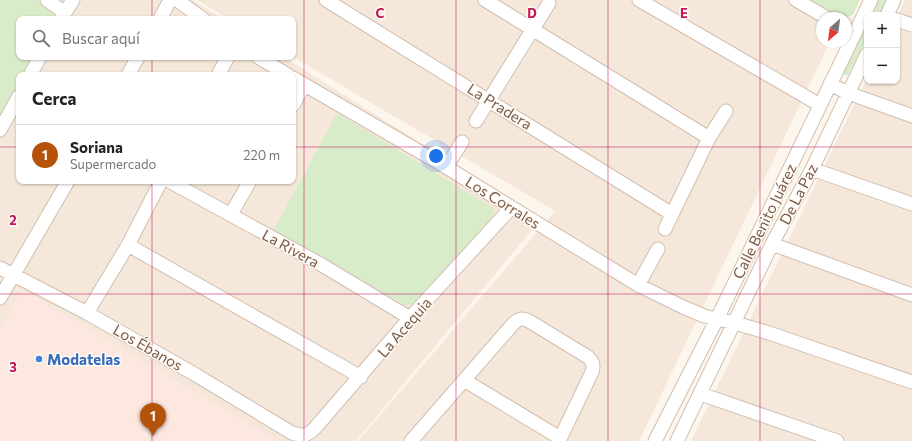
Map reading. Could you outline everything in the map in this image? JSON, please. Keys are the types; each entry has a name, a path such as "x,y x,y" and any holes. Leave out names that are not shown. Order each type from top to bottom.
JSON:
{"street":[{"path":"47,0 63,16 73,0"},
{"path":"162,16 170,0"},
{"path":"177,0 199,16"},
{"name":"La Pradera","path":"326,0 672,214"},
{"path":"485,0 709,138"},
{"path":"639,0 820,106"},
{"path":"796,0 817,12"},
{"name":"Calle Benito Juárez","path":"852,28 871,0"},
{"path":"888,12 894,0"},
{"path":"476,121 488,99 549,3"},
{"path":"900,21 912,25"},
{"name":"Calle Benito Juárez","path":"655,441 717,318 820,106 844,48"},
{"path":"32,72 38,60"},
{"path":"130,72 136,60"},
{"path":"220,72 226,60"},
{"path":"263,60 283,72"},
{"name":"De La Paz","path":"677,441 701,394 772,244 812,169 864,60"},
{"name":"Los Corrales","path":"296,80 446,167 638,285 704,316 735,322 912,382"},
{"path":"830,84 848,93 912,116"},
{"path":"296,100 304,85"},
{"path":"0,130 16,101"},
{"path":"665,229 709,138 726,111"},
{"path":"446,167 462,142"},
{"path":"812,169 912,204"},
{"path":"0,298 66,184"},
{"path":"87,313 128,245 159,184"},
{"name":"La Rivera","path":"176,184 322,265 410,318"},
{"path":"232,214 248,184"},
{"name":"La Acequia","path":"292,433 303,436 310,434 361,377 410,318 511,208"},
{"path":"772,244 912,295"},
{"path":"128,245 361,377"},
{"path":"638,285 658,249"},
{"name":"Los Ébanos","path":"0,268 12,276 87,313 196,375 292,433"},
{"path":"411,441 464,380 518,319 529,321 588,357 594,366 560,439 464,380"},
{"path":"701,394 837,441"}],"shaded area":[{"path":"0,0 193,0 218,16 16,16 16,60 289,60 541,219 356,441 0,441"},
{"path":"197,0 850,0 844,12 816,12 816,48 827,48 639,441 358,441 555,211 296,59 296,16 224,16"},
{"path":"905,0 912,0 912,441 691,441 864,84 900,84 899,12"},
{"path":"22,290 277,441 0,441 0,330"}],"green space":[{"path":"0,0 43,0 56,11 55,16 16,16 16,60 31,60 25,72 16,72 16,88 0,116"},
{"path":"810,0 860,0 853,15 852,12 832,12"},
{"path":"873,0 887,0 881,12 868,12"},
{"path":"864,20 864,45 847,76 840,72"},
{"path":"337,113 493,208 494,215 413,304 405,305 273,231"}],"place":[{"name":"Modatelas","path":"39,359"},
{"name":"Soriana","path":"153,436"}]}
